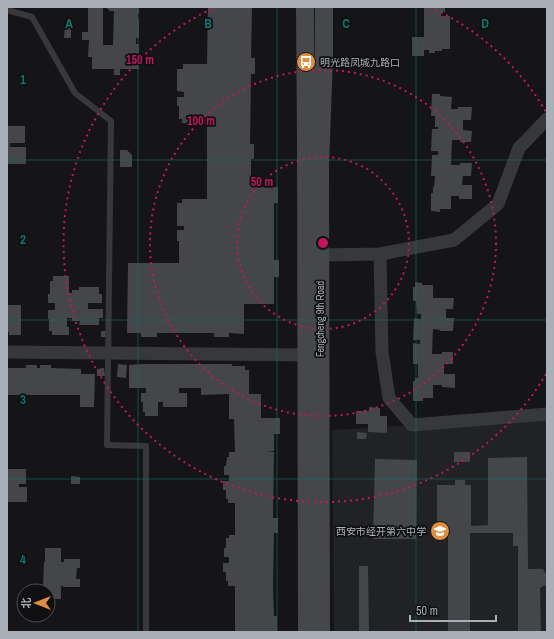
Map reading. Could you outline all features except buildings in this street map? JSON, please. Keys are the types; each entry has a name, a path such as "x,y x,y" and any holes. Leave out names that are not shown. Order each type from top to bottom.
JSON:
{"street":[{"name":"Fengcheng 9th Road","path":"305,7 306,139 321,632"},
{"name":"Fengcheng 9th Road","path":"307,632 313,355 321,255 320,166 324,57 324,7"},
{"path":"321,255 380,254 454,240 498,204 519,148 547,119"},
{"path":"380,254 382,352 388,398 412,424 547,414"},
{"path":"7,352 313,355"}],"lane":[{"path":"7,10 32,17 75,93 112,121 106,445 146,446 146,632"}],"shaded area":[{"name":"西安市经开第六中学","path":"547,417 547,632 334,632 332,430"}],"place":[{"name":"明光路凤城九路口","path":"306,62"},
{"name":"西安市经开第六中学","path":"440,531"}]}
